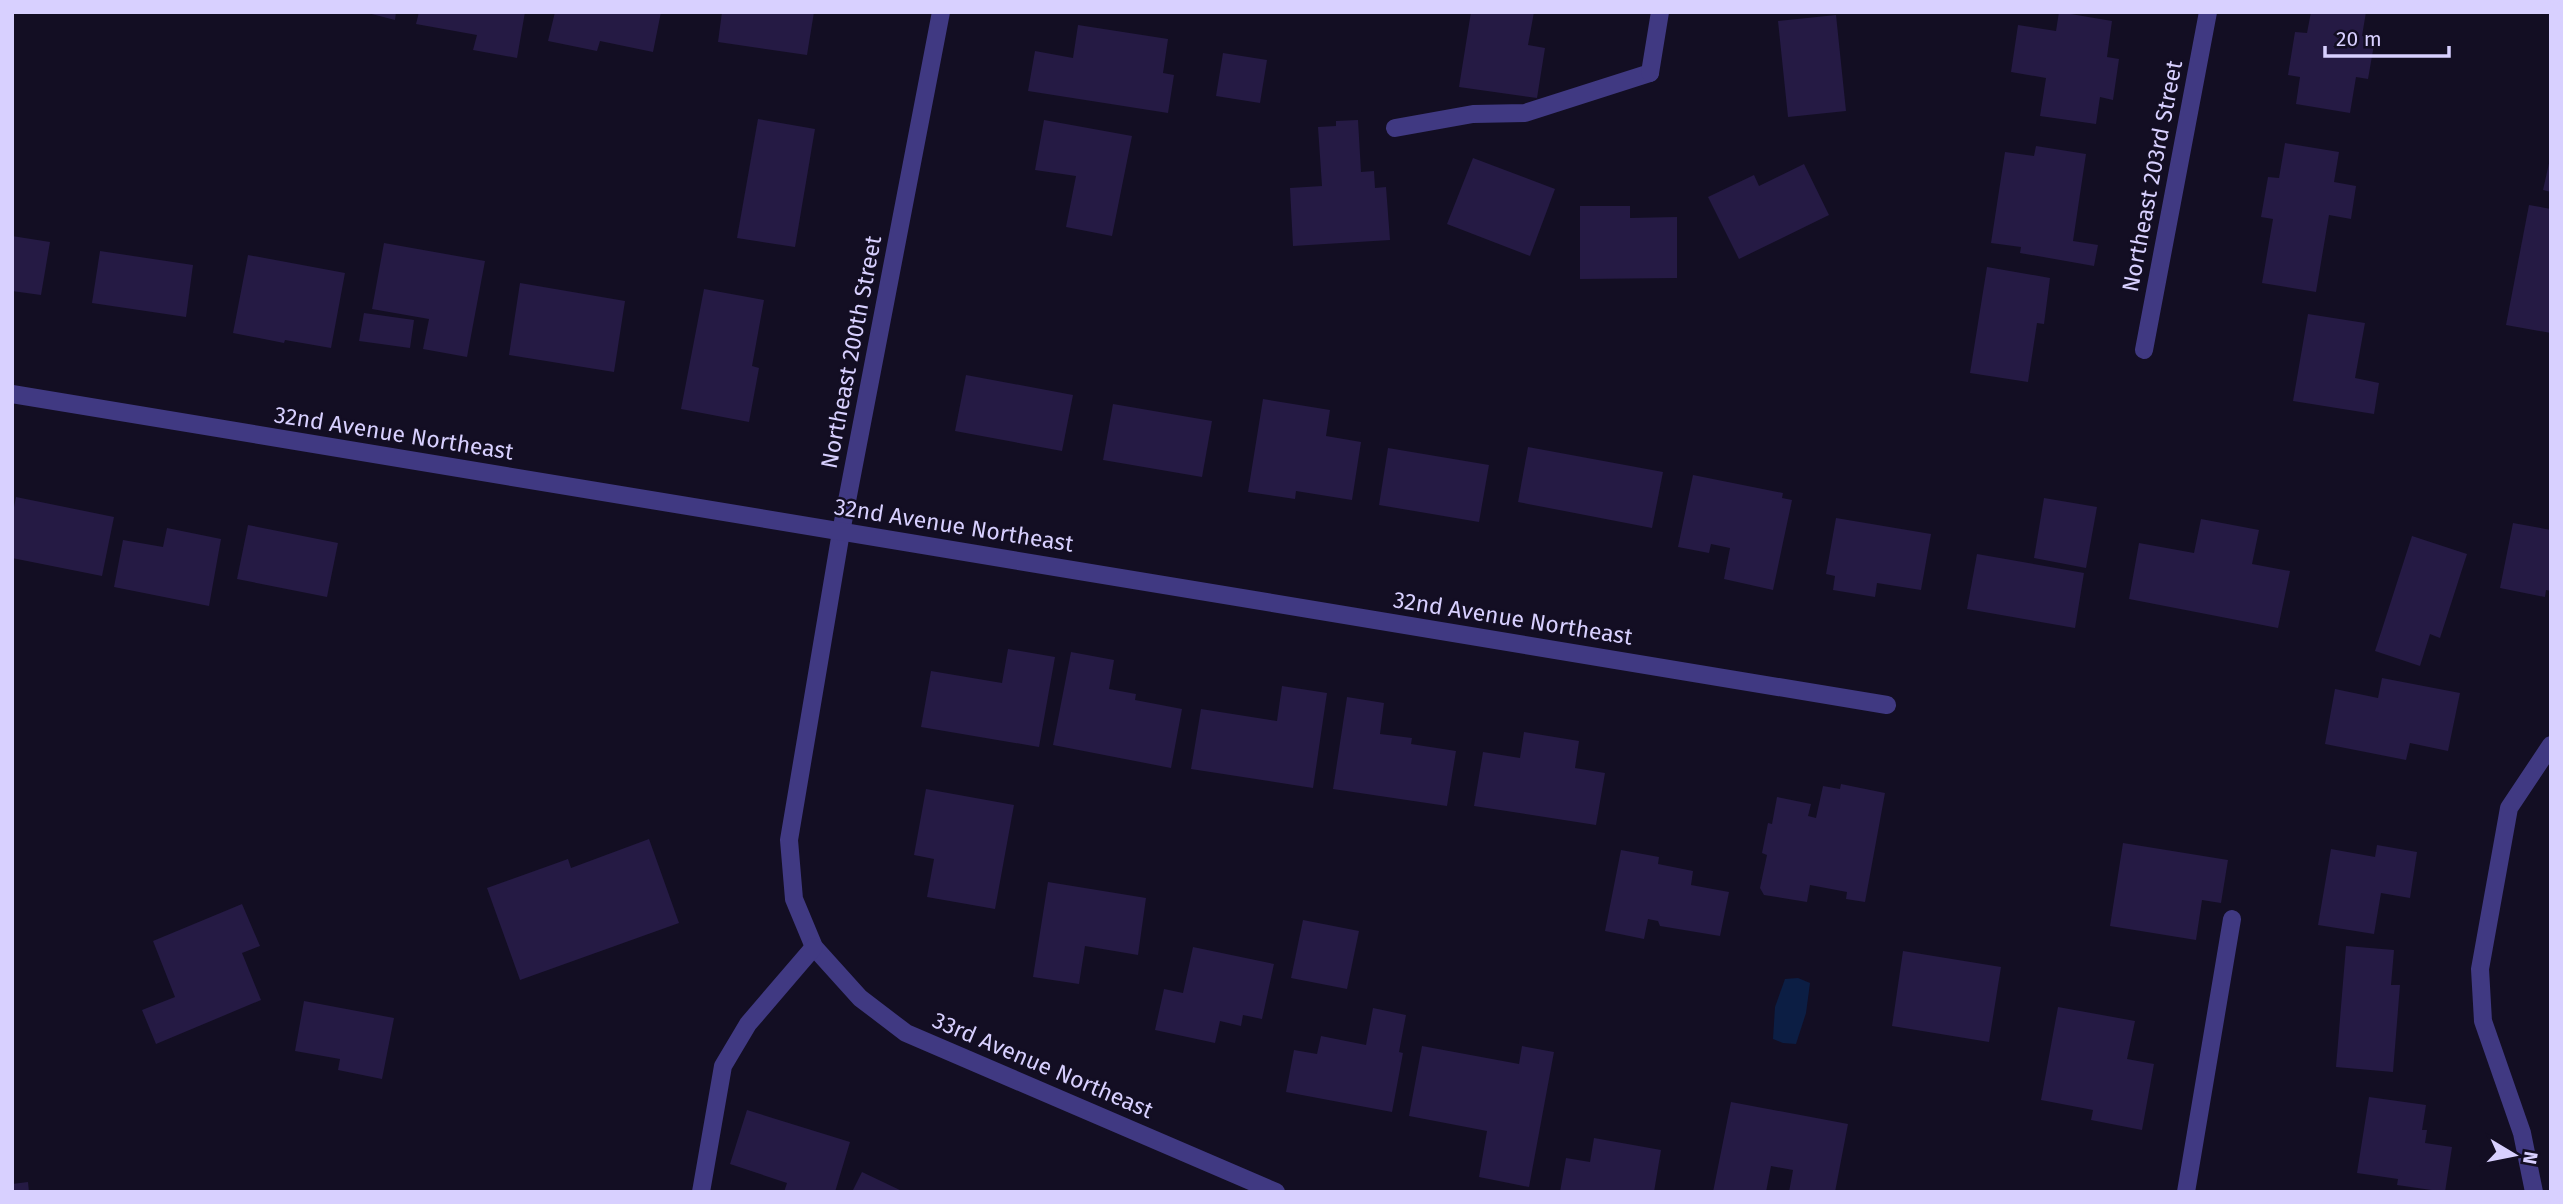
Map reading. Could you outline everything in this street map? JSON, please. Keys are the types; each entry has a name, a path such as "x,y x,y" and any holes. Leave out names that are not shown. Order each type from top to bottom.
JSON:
{"street":[{"name":"Northeast 200th Street","path":"814,947 794,899 789,840 841,531 941,12"},
{"path":"1395,128 1473,114 1525,113 1650,73 1660,12"},
{"name":"Northeast 203rd Street","path":"2144,350 2208,12"},
{"name":"32nd Avenue Northeast","path":"12,394 1887,705"},
{"path":"2534,1192 2522,1133 2483,1021 2480,969 2509,808 2551,746"},
{"path":"2186,1192 2232,919"},
{"path":"701,1192 723,1066 748,1024 814,947"},
{"name":"33rd Avenue Northeast","path":"814,947 860,998 906,1033 1276,1192"}],"water":[{"path":"1798,978 1810,983 1806,1013 1796,1044 1783,1043 1773,1039 1775,1007 1785,979"}],"building":[{"path":"364,12 396,12 395,20"},
{"path":"419,12 525,12 517,58 473,50 477,35 416,24"},
{"path":"555,12 661,12 653,52 600,41 597,51 548,41"},
{"path":"722,12 814,12 807,55 718,42"},
{"path":"1471,12 1534,12 1528,45 1545,48 1537,98 1459,87"},
{"path":"2059,12 2112,21 2107,57 2119,59 2113,100 2100,97 2096,124 2040,116 2046,78 2011,72 2018,25 2056,31"},
{"path":"2311,12 2366,12 2362,36 2375,39 2368,79 2356,77 2350,113 2296,104 2300,77 2288,75 2295,32 2307,33"},
{"path":"1836,15 1846,111 1788,117 1778,21"},
{"path":"1078,25 1168,39 1163,73 1174,75 1168,113 1028,91 1035,51 1073,58"},
{"path":"1223,53 1267,60 1260,103 1216,96"},
{"path":"758,119 815,129 795,247 737,238"},
{"path":"1044,120 1132,136 1112,236 1066,227 1076,176 1035,170"},
{"path":"1358,120 1361,172 1374,171 1375,188 1386,187 1390,240 1293,246 1290,188 1322,186 1318,127 1336,126 1336,121"},
{"path":"2285,143 2339,152 2334,182 2356,186 2351,219 2329,215 2316,292 2262,283 2273,219 2261,217 2268,177 2279,178"},
{"path":"2036,146 2086,154 2073,241 2098,245 2094,266 2020,253 2021,247 1991,243 2005,152 2034,156"},
{"path":"1473,158 1555,189 1530,256 1447,224"},
{"path":"2551,159 2551,192 2543,190"},
{"path":"1804,164 1829,215 1739,259 1708,197 1754,175 1759,186"},
{"path":"2529,205 2551,209 2551,333 2506,325"},
{"path":"1580,206 1630,206 1630,218 1677,217 1677,278 1580,279"},
{"path":"12,236 50,242 41,295 12,291"},
{"path":"384,243 485,261 467,357 423,349 429,319 372,309"},
{"path":"100,251 193,265 186,317 92,303"},
{"path":"248,255 345,273 331,348 285,340 284,343 233,333"},
{"path":"1987,267 2050,278 2044,324 2037,323 2028,382 1970,373"},
{"path":"520,283 625,301 614,372 509,355"},
{"path":"704,289 764,300 752,366 759,368 749,422 681,409"},
{"path":"364,313 414,320 410,348 359,341"},
{"path":"2308,314 2365,323 2355,378 2379,383 2374,414 2293,401"},
{"path":"966,375 1073,395 1062,451 955,431"},
{"path":"1263,399 1330,410 1326,436 1361,442 1352,500 1296,491 1295,499 1248,492"},
{"path":"1113,404 1212,421 1202,477 1103,460"},
{"path":"1528,447 1663,472 1652,528 1518,502"},
{"path":"1388,448 1489,465 1479,522 1379,505"},
{"path":"1693,475 1783,493 1782,498 1792,500 1773,590 1724,579 1730,548 1711,544 1709,553 1678,547"},
{"path":"16,497 114,517 102,576 12,558 12,517"},
{"path":"2044,498 2097,507 2086,568 2034,558"},
{"path":"1836,518 1931,534 1921,590 1877,583 1875,597 1833,590 1835,576 1826,574"},
{"path":"2201,519 2259,530 2252,564 2290,571 2278,628 2129,599 2139,543 2194,553"},
{"path":"2513,523 2551,530 2551,591 2546,590 2545,597 2500,588"},
{"path":"248,525 338,543 327,597 237,579"},
{"path":"167,528 221,539 209,606 114,587 123,540 163,547"},
{"path":"2412,536 2467,554 2440,638 2430,634 2420,666 2375,651"},
{"path":"1977,554 2084,573 2075,628 1967,609"},
{"path":"1008,649 1055,657 1039,747 921,727 931,671 1002,683"},
{"path":"1071,652 1114,660 1109,689 1136,694 1135,700 1182,709 1171,768 1053,745"},
{"path":"2382,678 2460,693 2448,751 2410,743 2406,760 2325,744 2335,689 2378,698"},
{"path":"1282,686 1327,693 1313,788 1191,769 1201,709 1277,721"},
{"path":"1347,697 1384,703 1380,734 1412,738 1411,744 1456,751 1447,806 1333,789"},
{"path":"1524,732 1579,741 1575,768 1605,773 1596,825 1474,806 1483,752 1520,758"},
{"path":"1841,784 1885,793 1865,902 1846,899 1847,892 1810,885 1807,902 1764,895 1760,888 1767,855 1762,853 1768,823 1772,824 1777,797 1811,804 1808,816 1816,818 1823,786 1840,789"},
{"path":"926,789 1014,805 995,909 927,897 934,859 914,855"},
{"path":"649,839 679,923 520,980 487,888 568,859 571,868"},
{"path":"2123,843 2228,860 2221,903 2202,900 2196,940 2110,926"},
{"path":"2377,845 2417,852 2410,898 2381,893 2374,934 2318,925 2331,849 2375,857"},
{"path":"1621,850 1659,857 1658,864 1693,871 1691,885 1729,892 1720,936 1660,926 1658,921 1648,919 1644,939 1605,931"},
{"path":"1048,882 1146,898 1138,955 1085,946 1079,984 1033,977"},
{"path":"242,904 260,946 242,953 261,1000 156,1044 142,1010 175,997 153,941"},
{"path":"1303,920 1359,931 1347,989 1291,978"},
{"path":"2346,946 2394,950 2391,985 2400,985 2393,1072 2336,1067"},
{"path":"1193,947 1274,964 1262,1019 1243,1015 1241,1026 1220,1021 1215,1043 1155,1030 1164,989 1183,993"},
{"path":"1903,951 2001,967 1989,1042 1892,1026"},
{"path":"304,1001 394,1018 382,1079 338,1070 340,1059 295,1051"},
{"path":"2058,1007 2135,1021 2127,1059 2154,1064 2142,1130 2091,1120 2093,1110 2041,1100"},
{"path":"1373,1008 1406,1015 1399,1052 1403,1053 1392,1112 1286,1092 1294,1050 1317,1054 1321,1036 1366,1045"},
{"path":"1422,1046 1519,1064 1522,1046 1554,1052 1529,1187 1479,1177 1487,1131 1409,1116"},
{"path":"2369,1097 2426,1105 2422,1130 2427,1130 2425,1143 2452,1147 2445,1192 2397,1185 2398,1179 2357,1173"},
{"path":"1731,1102 1848,1124 1835,1192 1789,1192 1793,1170 1771,1166 1766,1192 1713,1192"},
{"path":"747,1110 850,1142 835,1192 784,1192 787,1183 730,1164"},
{"path":"1594,1138 1661,1150 1654,1192 1560,1192 1566,1158 1590,1162"},
{"path":"862,1172 904,1192 852,1192"},
{"path":"28,1182 29,1192 12,1192 12,1184"}]}
